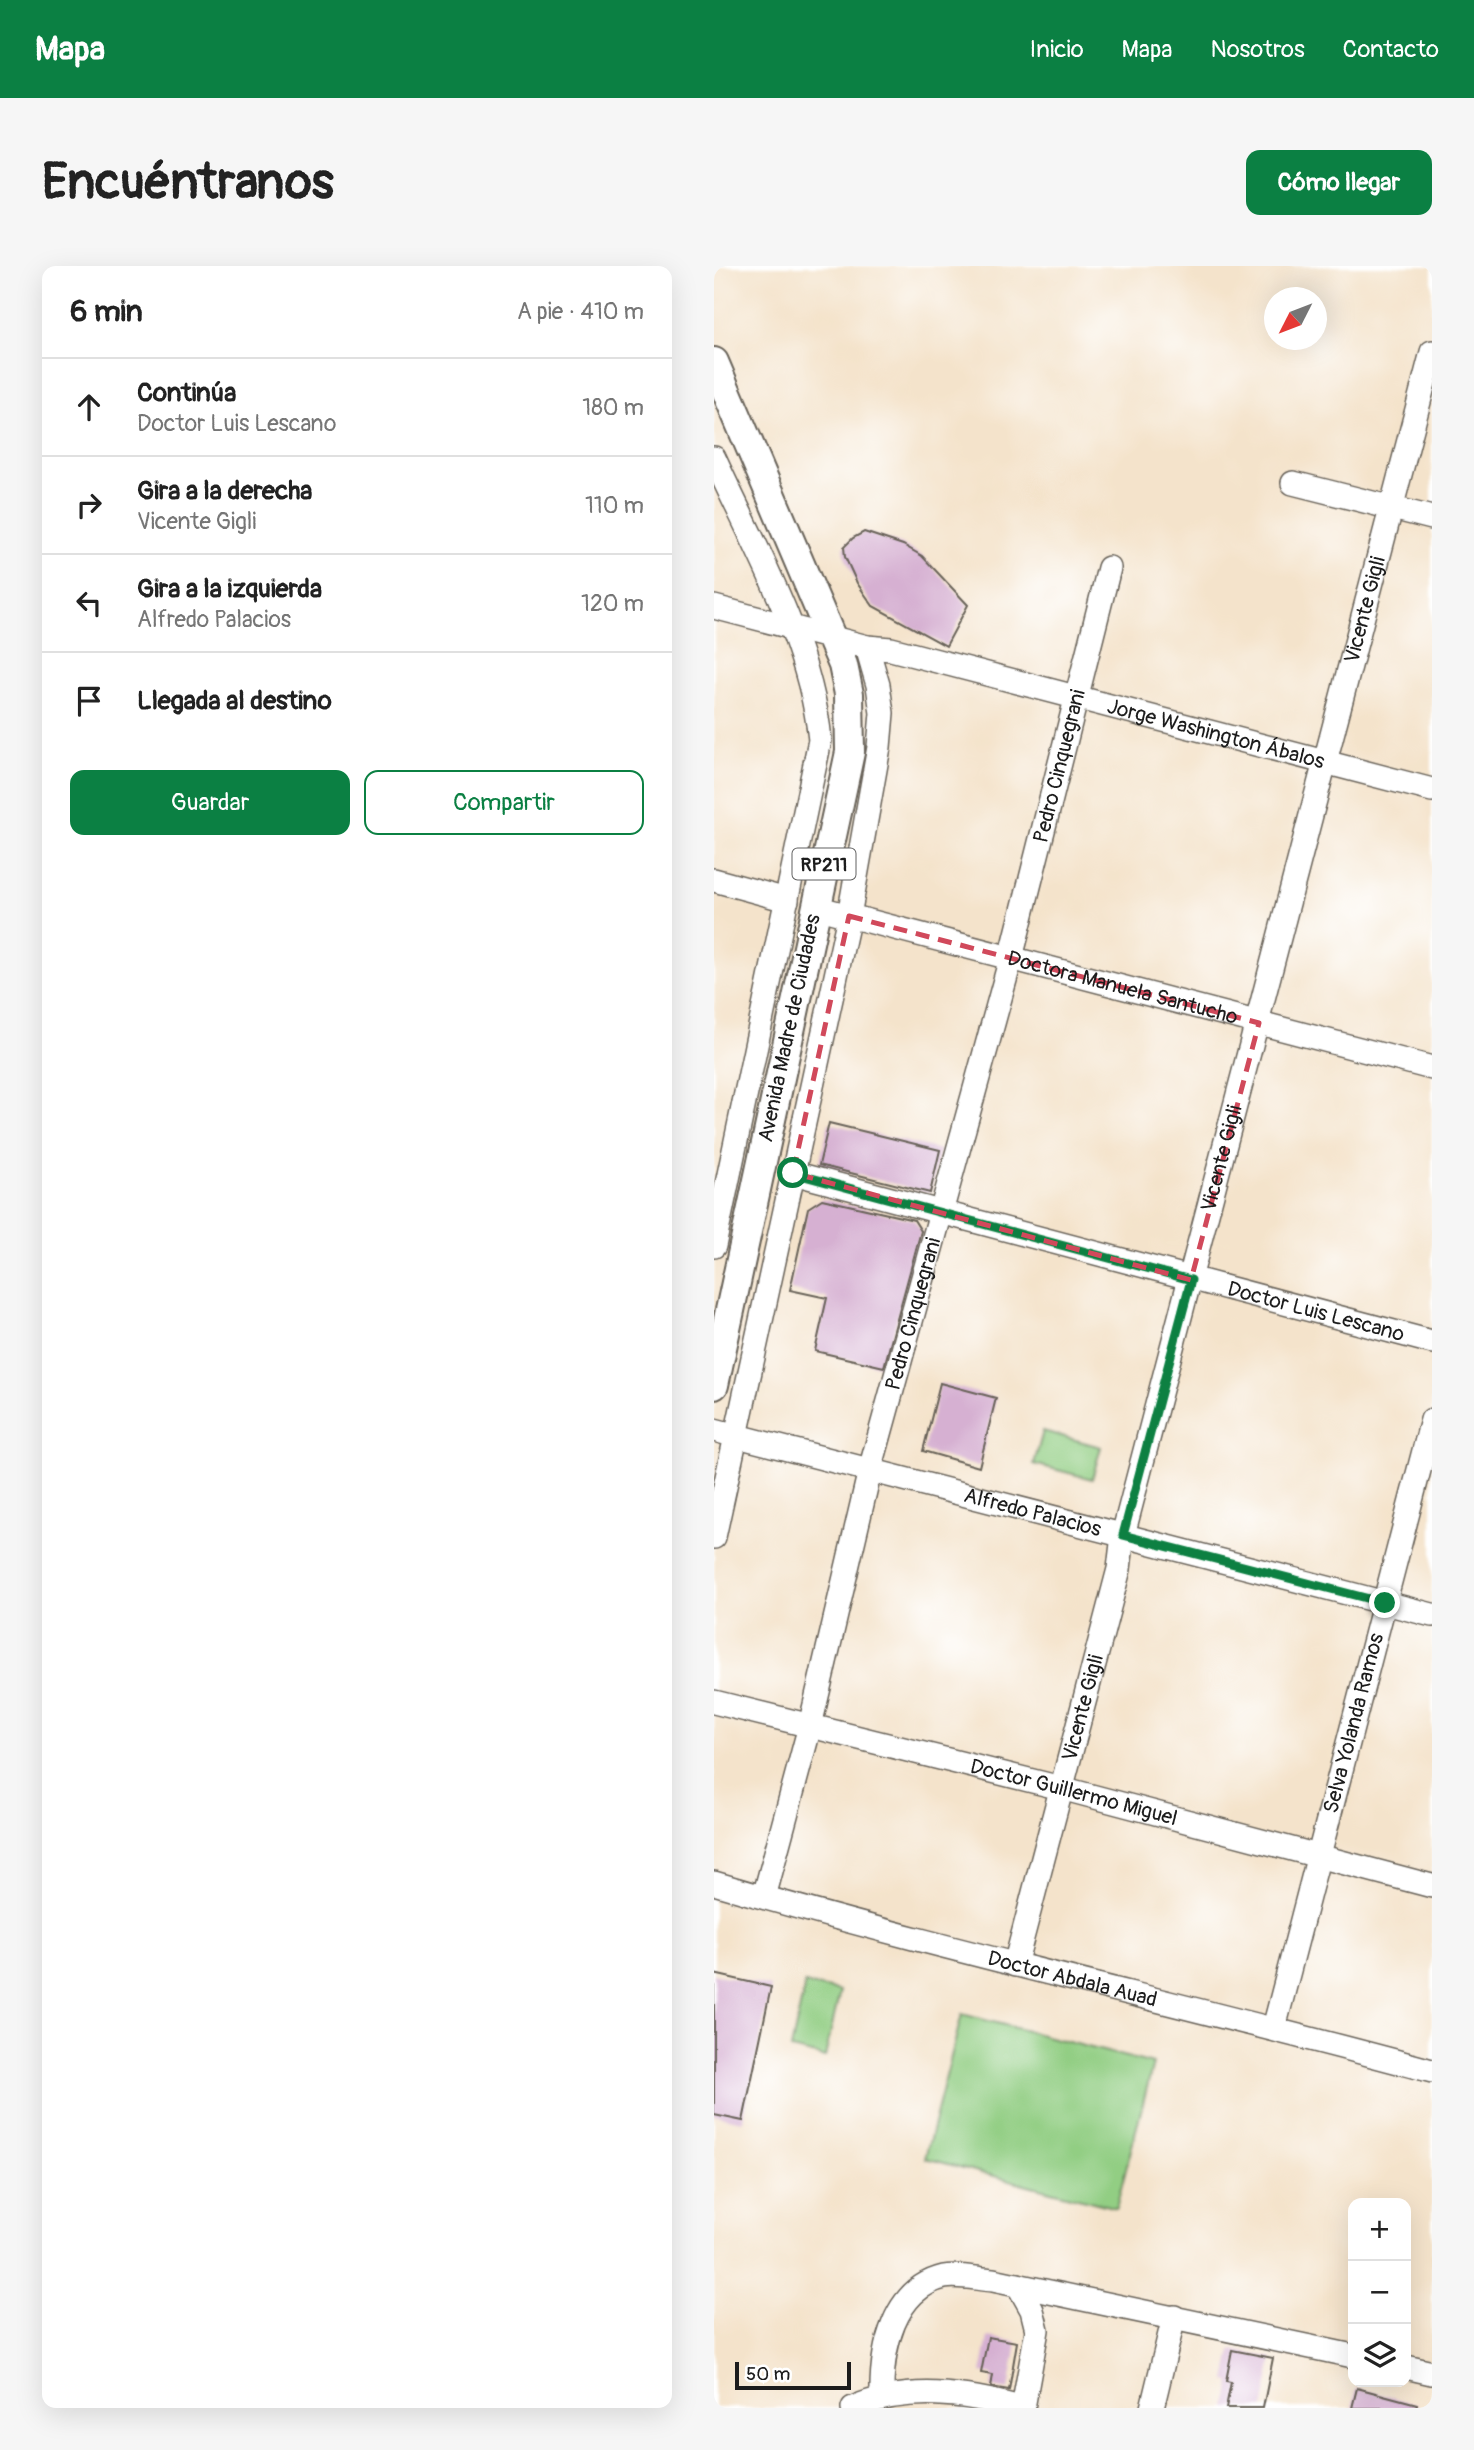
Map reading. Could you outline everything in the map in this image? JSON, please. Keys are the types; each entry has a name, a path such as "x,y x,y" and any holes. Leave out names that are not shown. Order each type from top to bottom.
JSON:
{"main road":[{"name":"Avenida Madre de Ciudades","path":"714,362 843,665 852,730 850,752 714,1385"}],"street":[{"name":"Vicente Gigli","path":"1015,1965 1119,1569 1123,1535 1259,1023 1432,352"},
{"path":"714,458 791,628 811,685 820,740 787,900 723,1155 714,1246"},
{"path":"1293,483 1432,518"},
{"name":"Pedro Cinquegrani","path":"764,1898 810,1726 870,1470 1011,958 1109,568"},
{"name":"Jorge Washington Ábalos","path":"714,607 866,647 891,649 1432,790"},
{"path":"714,1537 725,1432 793,1173 849,916 879,747 881,713 878,685 866,647"},
{"path":"714,880 787,900"},
{"name":"Doctora Manuela Santucho","path":"815,907 1432,1068"},
{"name":"Doctor Luis Lescano","path":"793,1173 1432,1342"},
{"name":"Selva Yolanda Ramos","path":"1275,2028 1432,1420"},
{"name":"Alfredo Palacios","path":"725,1432 1432,1615"},
{"name":"Doctor Guillermo Miguel","path":"714,1702 1061,1788 1432,1886"},
{"name":"Doctor Abdala Auad","path":"714,1883 1015,1965 1275,2028 1432,2071"},
{"path":"883,2396 882,2376 886,2348 898,2311 917,2288 946,2276 1018,2285 1348,2355"},
{"path":"853,2408 883,2396 929,2391 1021,2408 1034,2357 1037,2330 1032,2310 1018,2285"},
{"path":"1152,2408 1174,2317"},
{"path":"1411,2368 1432,2373"}],"highlighted area":[{"path":"849,916 1259,1023 1191,1280 793,1173"}],"green space":[{"path":"1043,1431 1101,1447 1092,1479 1034,1464"},
{"path":"805,1984 840,1991 825,2057 791,2049"},
{"path":"962,2014 1153,2064 1116,2208 925,2158"}],"building":[{"path":"864,532 903,545 922,556 968,605 946,646 873,606 857,583 845,557 844,547"},
{"path":"829,1123 940,1150 930,1193 819,1165"},
{"path":"822,1199 914,1220 921,1231 884,1367 815,1351 827,1298 790,1290 808,1208"},
{"path":"940,1383 996,1398 979,1467 923,1451"},
{"path":"714,1974 771,1987 743,2121 714,2115"},
{"path":"988,2337 1017,2342 1009,2390 991,2387 993,2375 981,2373"},
{"path":"1232,2350 1273,2358 1263,2408 1226,2408 1231,2382 1226,2381"},
{"path":"1357,2388 1417,2404 1416,2408 1352,2408"}],"route":[{"path":"793,1173 1191,1280 1123,1535 1385,1603"}]}
